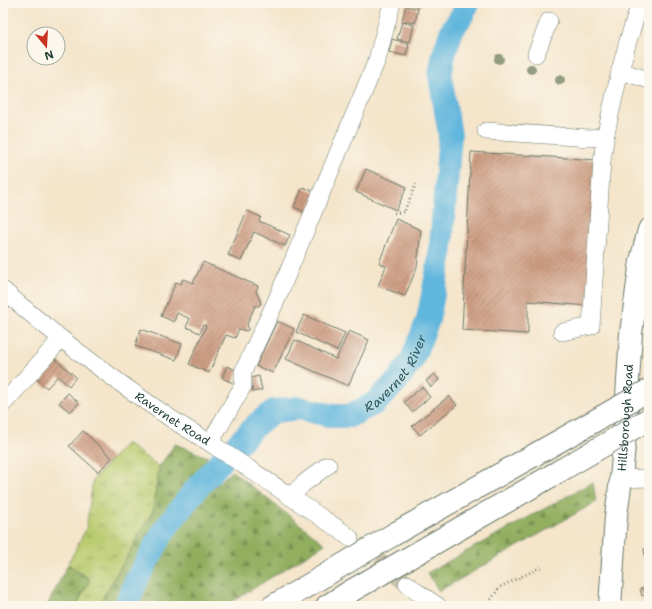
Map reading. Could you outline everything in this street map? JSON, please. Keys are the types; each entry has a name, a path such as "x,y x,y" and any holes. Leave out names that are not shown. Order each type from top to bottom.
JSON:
{"highway":[{"name":"Hillsborough Road","path":"610,606 616,516 621,479 631,333 645,262 649,230"},
{"path":"273,606 396,533 649,390"},
{"path":"327,606 649,419"}],"street":[{"path":"213,445 243,386 243,372 276,301 377,60 392,3"},
{"path":"562,332 591,326 602,161 606,133 628,41 640,3"},
{"path":"536,54 549,21"},
{"path":"620,72 649,80"},
{"path":"486,131 590,138 598,137 606,133"},
{"name":"Ravernet Road","path":"3,290 61,339 111,377 162,413 213,445 350,538"},
{"path":"3,404 61,339"},
{"path":"290,497 303,484 328,465"},
{"path":"621,479 649,478"},
{"path":"407,584 438,606"}],"path":[{"path":"394,213 404,212 416,184"},
{"path":"486,606 500,587 543,566"}],"green space":[{"path":"126,443 159,467 153,511 99,606 76,606 90,580 68,564 86,529 93,480"},
{"path":"175,444 210,458 196,479 153,531 141,550 158,553 173,532 207,493 232,471 325,544 225,606 99,606 153,511 159,467"},
{"path":"593,482 596,502 439,591 427,573"},
{"path":"68,564 90,580 76,606 47,606"}],"building":[{"path":"406,3 420,3 419,7"},
{"path":"406,6 418,9 415,23 402,20"},
{"path":"402,22 414,25 410,42 397,39"},
{"path":"392,39 409,44 406,56 389,52"},
{"path":"471,152 598,160 588,306 528,301 528,334 462,330"},
{"path":"366,169 407,187 396,210 356,192"},
{"path":"303,187 317,193 307,213 294,207"},
{"path":"247,211 261,217 259,221 290,235 285,246 254,232 241,261 228,255"},
{"path":"396,219 421,230 417,267 405,296 378,286 386,266 379,263"},
{"path":"203,262 258,286 256,292 261,304 255,306 247,324 248,330 246,331 239,329 235,338 226,335 209,373 189,364 206,326 203,325 200,333 186,327 190,319 177,313 174,322 161,316 176,282 181,284 183,279 193,283"},
{"path":"304,315 345,333 337,351 296,332"},
{"path":"277,321 294,329 273,373 256,366"},
{"path":"141,329 182,344 176,360 135,346"},
{"path":"349,331 369,340 348,386 286,359 295,340 336,359"},
{"path":"53,357 76,377 69,386 58,376 47,388 35,378"},
{"path":"227,366 238,371 233,383 222,378"},
{"path":"434,374 439,380 431,387 426,381"},
{"path":"259,376 262,390 253,392 250,378"},
{"path":"422,387 430,397 412,412 404,402"},
{"path":"68,393 79,403 70,412 59,403"},
{"path":"449,396 457,405 420,435 412,426"},
{"path":"83,431 112,458 98,472 69,446"},
{"path":"649,548 649,557 645,558 644,549"},
{"path":"649,587 649,594 642,596 640,589"}],"waterway":[{"name":"Ravernet River","path":"126,606 136,581 165,529 191,495 220,462 257,424 274,411 299,408 333,416 349,416 375,403 397,381 411,362 428,320 440,258 450,135 440,76 444,54 452,30 468,3"}],"tunnel":[{"path":"357,544 407,584"}]}
